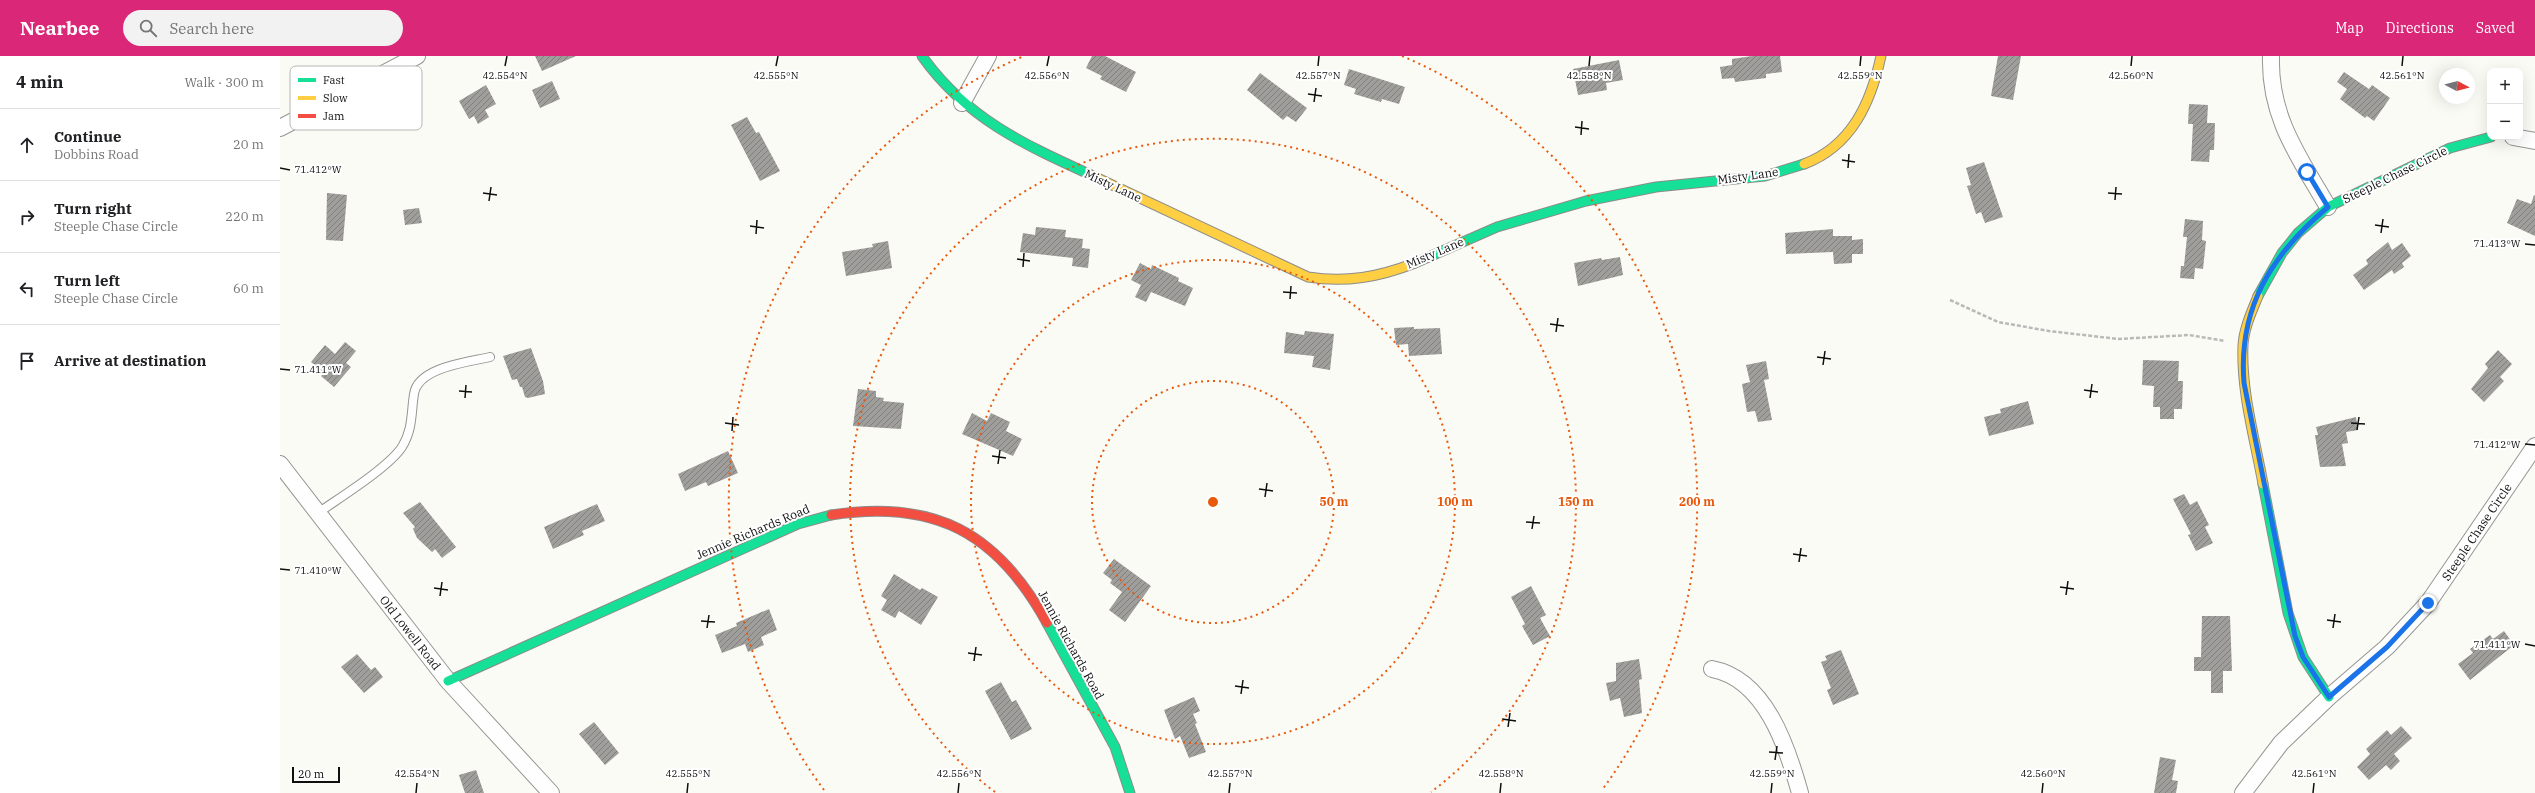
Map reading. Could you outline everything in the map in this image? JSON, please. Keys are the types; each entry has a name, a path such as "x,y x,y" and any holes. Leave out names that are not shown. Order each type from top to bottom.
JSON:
{"street":[{"path":"398,66 417,56"},
{"name":"Misty Lane","path":"922,56 941,82 962,103 977,116 1020,142 1308,277 1321,281 1354,282 1393,271 1498,227 1579,203 1656,187 1774,173 1813,161 1838,143 1862,113 1871,93 1881,56"},
{"path":"962,103 988,56"},
{"path":"2271,56 2273,96 2279,117 2289,140 2328,207"},
{"path":"280,128 290,123"},
{"name":"Steeple Chase Circle","path":"2329,697 2303,657 2288,613 2244,383 2244,344 2252,306 2268,273 2298,233 2328,207 2450,148 2487,138"},
{"path":"2523,139 2535,141"},
{"name":"Steeple Chase Circle","path":"2243,793 2281,743 2329,697 2387,647 2428,603 2535,446"},
{"name":"Old Lowell Road","path":"280,464 448,681 551,793"},
{"name":"Jennie Richards Road","path":"448,681 798,524 848,510 898,510 946,523 968,534 989,549 1022,583 1120,757 1130,793"},
{"path":"1712,669 1725,672 1738,678 1752,690 1781,739 1800,793"}],"lane":[{"path":"318,513 374,473 402,447 414,417 414,392 424,378 442,368 490,357"}],"path":[{"path":"1950,300 1998,322 2050,331 2118,339 2189,335 2244,344"}],"building":[{"path":"535,56 576,56 542,71"},
{"path":"1092,56 1105,56 1136,72 1126,92 1100,79 1102,76 1086,68"},
{"path":"1752,56 1780,56 1782,72 1766,74 1766,78 1735,82 1734,78 1722,79 1720,67 1732,65 1732,59"},
{"path":"1998,56 2021,56 2013,100 1991,96"},
{"path":"1619,60 1623,80 1606,83 1607,90 1578,95 1573,69"},
{"path":"1349,69 1405,87 1399,104 1382,99 1381,102 1354,94 1356,89 1344,85"},
{"path":"2344,72 2369,89 2372,85 2390,98 2374,121 2367,116 2365,118 2340,99 2347,89 2337,82"},
{"path":"1260,73 1307,108 1296,122 1287,116 1283,120 1247,90"},
{"path":"552,81 560,99 540,108 532,90"},
{"path":"486,85 496,104 485,110 489,117 478,124 474,116 469,119 459,101"},
{"path":"2189,104 2208,105 2207,123 2215,123 2214,150 2210,150 2209,162 2191,161 2193,124 2188,124"},
{"path":"747,117 756,133 759,132 780,171 760,181 731,125"},
{"path":"1984,162 2003,217 1985,223 1981,212 1976,214 1967,186 1971,185 1966,168"},
{"path":"327,193 347,195 343,241 326,240"},
{"path":"2534,195 2535,236 2507,223 2517,199 2531,204"},
{"path":"419,208 422,223 405,225 403,210"},
{"path":"2185,219 2203,221 2202,240 2206,241 2203,269 2195,268 2194,279 2180,278 2181,266 2184,266 2187,237 2183,237"},
{"path":"1036,227 1066,230 1065,237 1083,239 1082,248 1090,249 1088,268 1072,266 1073,258 1020,252 1023,233 1035,235"},
{"path":"1833,229 1833,236 1852,236 1852,240 1863,239 1863,254 1852,254 1852,263 1834,264 1833,252 1786,254 1785,233"},
{"path":"888,241 892,268 846,276 842,252 873,247 872,244"},
{"path":"2388,242 2392,250 2402,243 2411,256 2402,263 2404,267 2394,274 2392,270 2364,290 2353,275 2368,264 2366,260"},
{"path":"1620,257 1623,275 1578,286 1574,263 1601,258 1602,260"},
{"path":"1140,263 1151,269 1152,265 1179,278 1178,281 1193,288 1185,306 1151,292 1146,302 1135,297 1141,285 1131,280"},
{"path":"1414,327 1414,329 1440,328 1442,354 1409,356 1408,344 1396,345 1394,328"},
{"path":"1305,331 1334,334 1330,370 1312,367 1314,356 1284,353 1286,332 1304,335"},
{"path":"345,342 356,351 346,363 351,367 334,387 321,376 324,373 311,362 325,345 335,354"},
{"path":"531,348 543,381 545,394 528,398 525,397 522,387 520,387 517,379 512,380 503,356"},
{"path":"2498,350 2512,364 2500,377 2504,381 2484,402 2471,389 2488,368 2485,364"},
{"path":"2143,360 2179,361 2178,381 2183,381 2182,409 2174,409 2174,419 2160,419 2160,407 2153,407 2154,386 2142,385"},
{"path":"1766,361 1769,379 1764,380 1772,420 1758,422 1755,411 1747,412 1742,384 1750,382 1746,365"},
{"path":"858,389 876,391 876,397 884,398 883,401 904,403 901,429 853,426"},
{"path":"2028,401 2034,424 1989,436 1984,417 2001,413 2000,409"},
{"path":"972,413 987,421 991,413 1010,422 1006,431 1022,439 1013,456 962,434"},
{"path":"2356,417 2358,430 2346,432 2348,443 2342,444 2346,466 2320,467 2315,435 2318,435 2316,427"},
{"path":"728,451 738,473 708,486 706,482 685,491 678,474"},
{"path":"2184,494 2190,505 2197,501 2209,525 2205,527 2213,543 2196,551 2188,535 2191,534 2173,499"},
{"path":"420,502 456,547 442,558 435,549 432,552 417,538 413,529 415,527 403,513"},
{"path":"597,504 605,521 582,531 584,535 553,549 544,527"},
{"path":"1114,559 1151,586 1125,622 1109,610 1122,592 1110,583 1112,580 1103,573"},
{"path":"894,574 920,590 922,588 938,597 921,625 899,611 895,618 881,610 887,600 881,596"},
{"path":"1531,586 1546,615 1540,618 1550,636 1533,645 1522,626 1525,624 1511,597"},
{"path":"769,609 777,630 761,637 764,645 748,652 745,644 722,653 715,635 737,626 736,623"},
{"path":"2202,616 2230,616 2232,671 2223,671 2223,693 2211,693 2211,671 2194,671 2194,657 2201,657"},
{"path":"2504,631 2514,645 2470,680 2458,664 2473,653 2470,649 2490,635 2493,639"},
{"path":"1841,650 1859,694 1833,705 1827,690 1831,688 1821,662 1827,660 1825,656"},
{"path":"357,654 371,670 375,667 383,677 364,693 341,667"},
{"path":"1639,659 1642,679 1639,680 1642,713 1624,717 1620,698 1610,701 1606,683 1616,681 1616,663"},
{"path":"1001,682 1012,702 1016,700 1032,729 1011,740 985,691"},
{"path":"1194,697 1200,711 1193,714 1197,723 1195,724 1206,752 1189,758 1180,736 1175,739 1164,710"},
{"path":"594,722 619,753 605,765 579,734"},
{"path":"2401,726 2412,738 2394,754 2400,761 2391,770 2386,765 2369,780 2357,767 2370,754 2366,749 2387,730 2391,735"},
{"path":"2160,757 2176,760 2172,780 2178,781 2176,793 2154,793"},
{"path":"476,770 484,793 465,793 459,775"}],"traffic: fast":[{"path":"922,56 939,78 977,113 1019,140 1091,175"},
{"path":"2258,296 2282,253 2298,233 2328,207 2450,148 2487,138"},
{"path":"1415,263 1497,227 1586,201 1656,187 1765,176 1804,164"},
{"path":"2263,484 2288,613 2303,657 2329,697"},
{"path":"448,681 798,524 831,515"},
{"path":"1047,623 1115,747 1130,793"}],"traffic: slow":[{"path":"1804,164 1821,156 1835,146 1847,134 1857,120 1872,90 1881,56"},
{"path":"1091,175 1308,277 1322,279 1362,278 1388,272 1415,263"},
{"path":"2258,296 2245,332 2243,363 2246,398 2263,484"}],"traffic: jam":[{"path":"831,515 868,511 901,512 931,518 959,529 984,545 1007,565 1028,592 1047,623"}],"route":[{"path":"2307,172 2328,207 2298,233 2274,263 2262,284 2252,306 2246,329 2243,358 2244,383 2288,613 2303,657 2329,697 2401,634 2428,603"}]}
